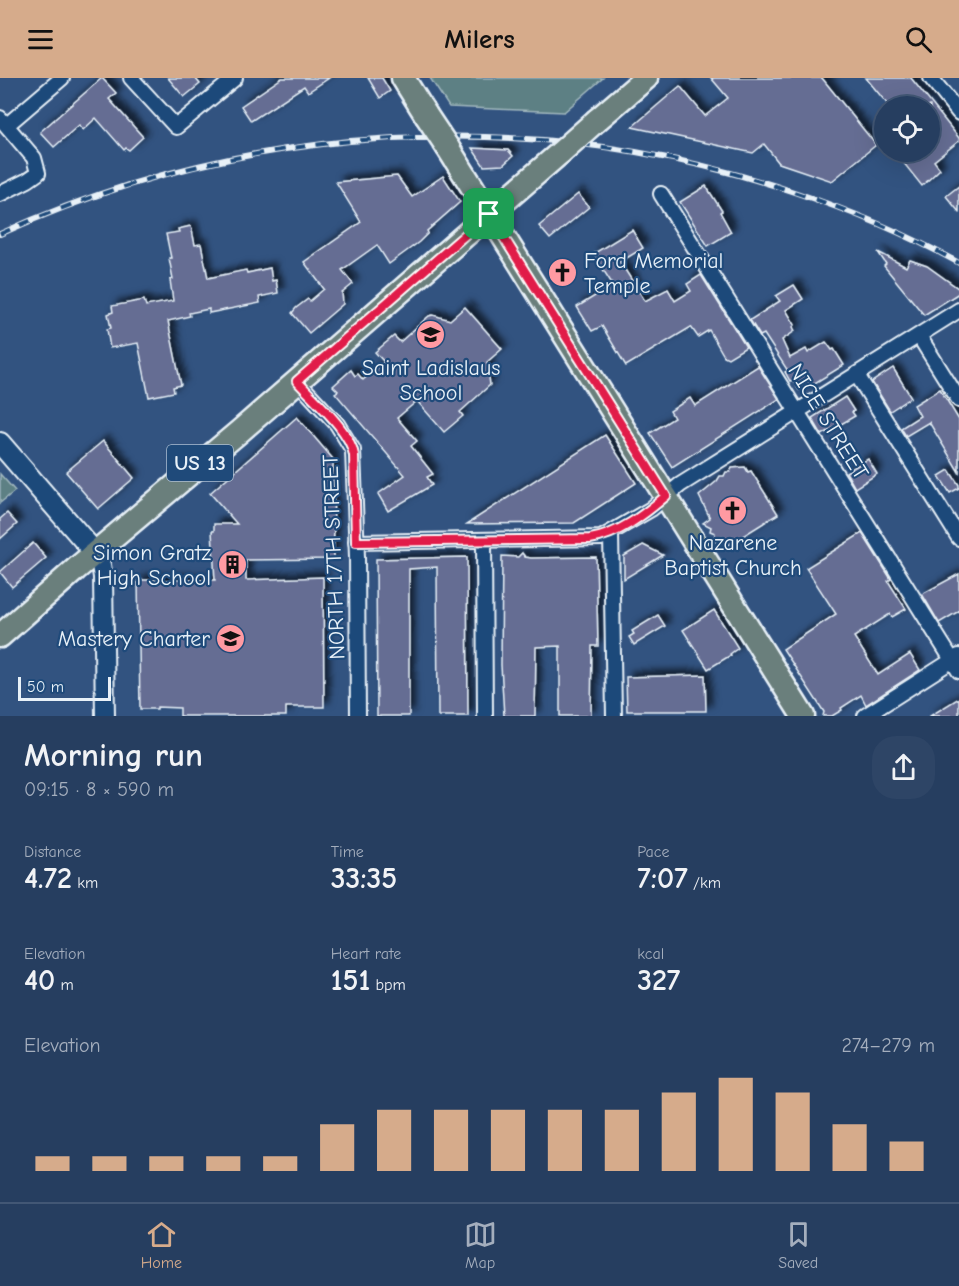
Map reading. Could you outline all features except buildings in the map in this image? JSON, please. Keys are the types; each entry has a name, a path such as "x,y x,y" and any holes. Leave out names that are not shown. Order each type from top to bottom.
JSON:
{"main road":[{"path":"403,78 803,716"},
{"name":"US 13","path":"0,636 646,78"},
{"path":"0,443 94,553"}],"street":[{"path":"0,194 38,173 34,158 3,121 44,83 62,78"},
{"path":"130,78 176,128 236,78"},
{"path":"931,78 959,113"},
{"name":"NICE STREET","path":"661,194 957,662"},
{"path":"356,542 590,539 611,534 651,510 680,485 959,310"},
{"path":"919,336 959,400"},
{"path":"857,375 959,538"},
{"name":"NORTH 17TH STREET","path":"297,381 337,424 352,446 354,455 358,716"},
{"path":"611,534 614,716"},
{"path":"484,540 485,716"},
{"path":"94,553 101,565 103,577 105,716"},
{"path":"865,716 957,662"}],"green space":[{"path":"430,78 603,78 564,112 449,107"},
{"path":"0,474 15,491 0,503"}],"railway":[{"path":"0,234 95,196 192,168 292,148 393,138 495,137 596,146 696,164 794,192 837,207 899,233 959,263"}],"place":[{"name":"Ford Memorial Temple","path":"563,273"},
{"name":"Saint Ladislaus School","path":"431,335"},
{"name":"Nazarene Baptist Church","path":"733,510"},
{"name":"Simon Gratz High School","path":"232,565"},
{"name":"Mastery Charter","path":"231,638"}],"route":[{"path":"489,214 666,496 651,510 601,538 356,542 352,446 337,424 297,381 489,214"}]}
